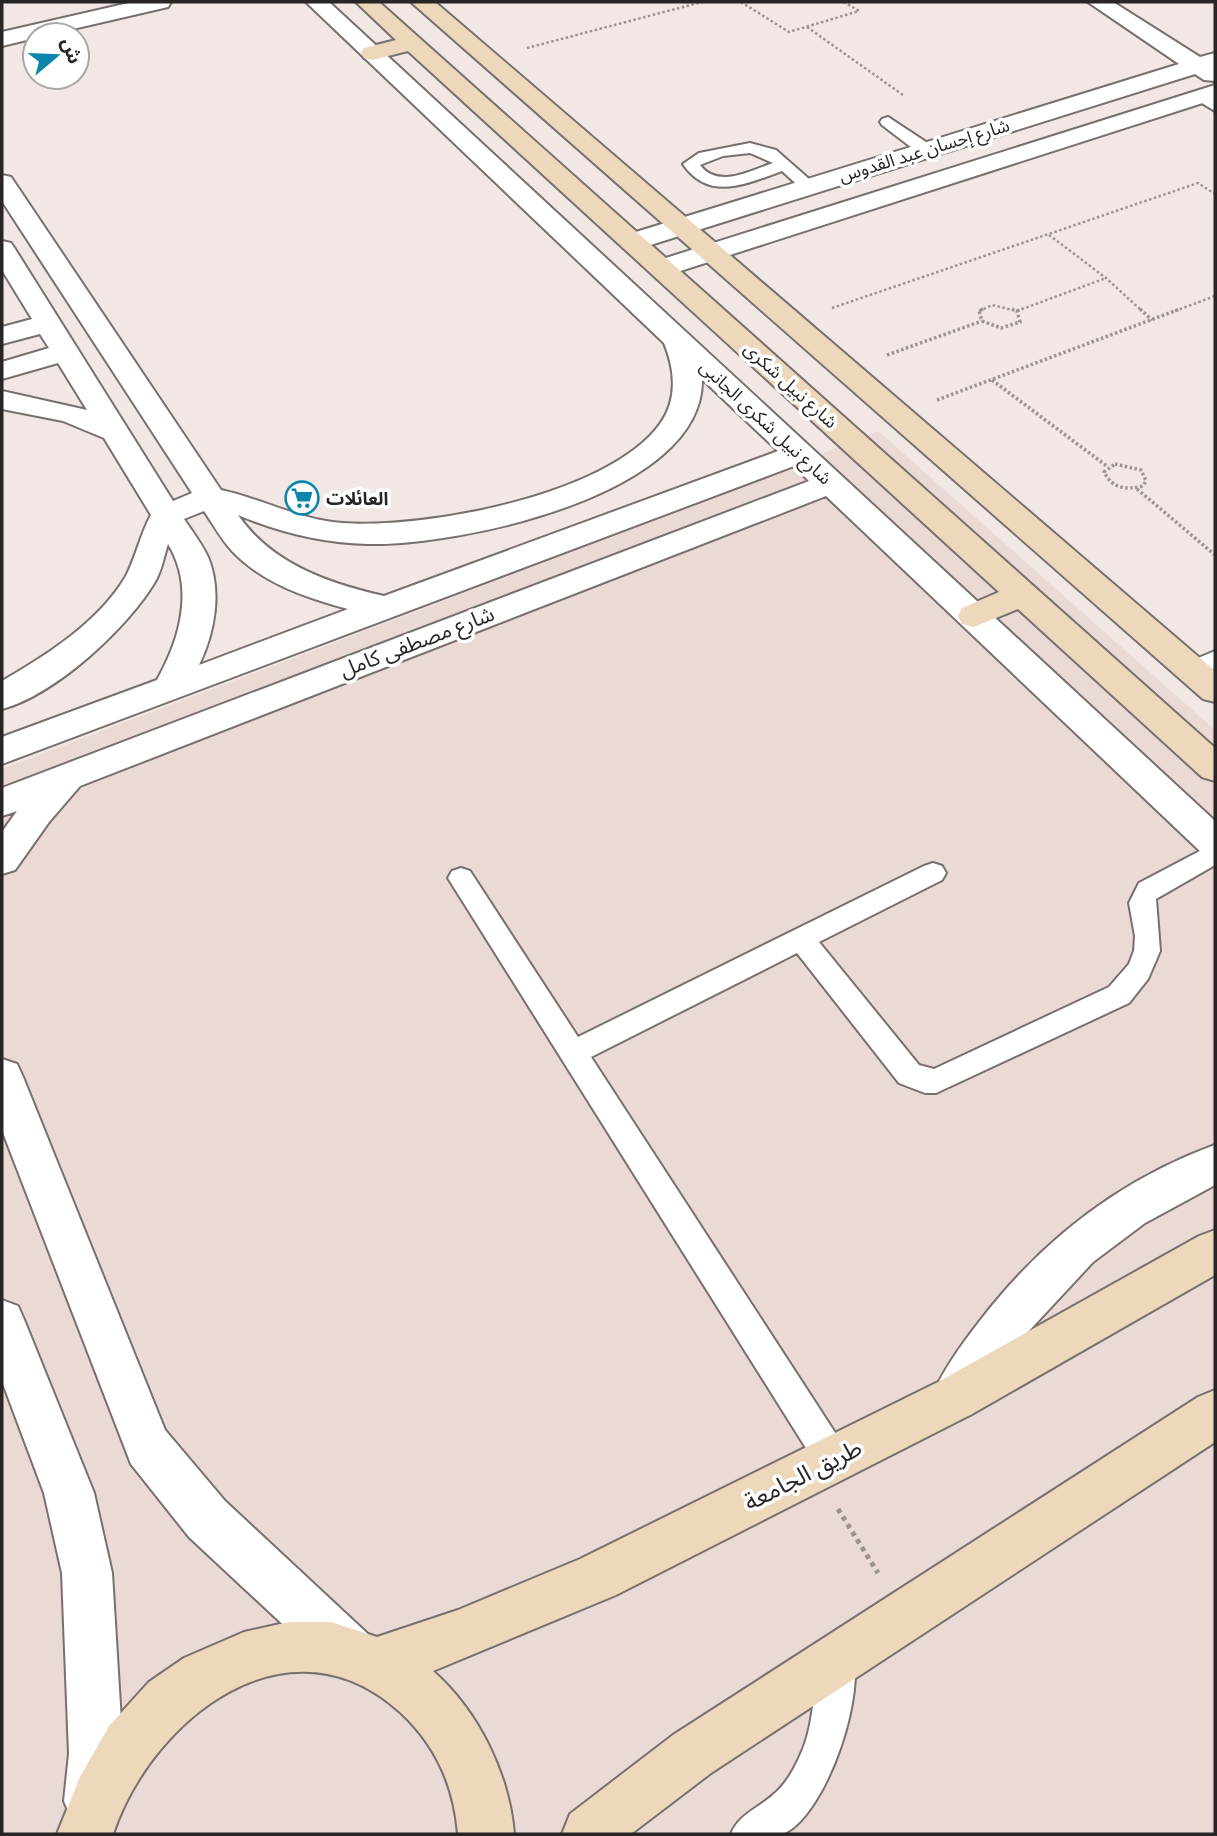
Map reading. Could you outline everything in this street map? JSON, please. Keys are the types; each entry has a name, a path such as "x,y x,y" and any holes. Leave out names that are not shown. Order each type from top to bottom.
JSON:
{"street":[{"path":"3,35 83,2"},
{"name":"شارع نبيل شكرى","path":"367,2 1215,768"},
{"path":"422,2 897,415 1204,665 1215,690"},
{"path":"1099,2 1210,58"},
{"path":"3,35 151,3"},
{"name":"شارع نبيل شكرى الجانبى","path":"315,6 372,53 1215,843"},
{"path":"372,53 413,43"},
{"name":"شارع إحسان عبد القدوس","path":"632,242 1210,58"},
{"name":"شارع إحسان عبد القدوس","path":"662,268 1210,98"},
{"path":"2,182 211,499 247,547 285,574 332,596 387,608"},
{"path":"2,250 192,557 200,587 199,620 188,655 168,690"},
{"path":"2,336 48,323"},
{"path":"2,697 57,663 86,641 117,610 141,577 167,514 211,499 289,524 331,531 376,534 464,526 566,496 611,477 639,459 675,426 687,396 688,366 676,338"},
{"path":"2,371 66,352"},
{"path":"2,400 71,414 116,432"},
{"name":"شارع مصطفى كامل","path":"2,751 800,453"},
{"name":"شارع مصطفى كامل","path":"2,802 832,483"},
{"path":"557,544 586,577"},
{"path":"974,616 1023,594"},
{"path":"2,860 36,811 74,774"},
{"path":"2,1077 148,1447 207,1519 364,1660"},
{"path":"955,1398 984,1351 1016,1309 1051,1272 1128,1209 1215,1164"},
{"name":"طريق الجامعة","path":"364,1660 459,1636 598,1577 955,1398 1215,1251"},
{"path":"2,1322 69,1493 87,1573 96,1754 87,1827"},
{"path":"590,1834 692,1754 1215,1413"},
{"path":"87,1827 101,1789 132,1740 169,1700 212,1671 257,1654 304,1647 331,1648 364,1660 414,1687 449,1725 473,1774 486,1834"}],"lane":[{"path":"888,122 926,150"},
{"path":"784,165 809,186"},
{"path":"801,939 909,1074 936,1081 1119,995 1133,980 1143,963 1149,943 1147,923 1140,905 1142,897 1147,890 1215,853"},
{"path":"573,1054 933,873"},
{"path":"461,878 573,1054 823,1465"},
{"path":"750,1834 792,1802 818,1758 834,1710 838,1659"}],"path":[{"path":"487,58 702,2"},
{"path":"741,2 789,33 859,10 844,2"},
{"path":"807,27 963,138"},
{"path":"791,322 1198,183 1215,194"},
{"path":"1048,234 1106,278 1152,320"},
{"path":"982,321 979,311 984,307 1001,305 1017,311 1106,278"},
{"path":"897,415 1215,296"},
{"path":"846,370 982,321 998,328 1016,326 1020,322 1017,311"},
{"path":"992,380 1108,467"},
{"path":"1124,464 1141,470 1146,481 1137,489 1127,490 1110,483 1104,472 1108,467 1124,464"},
{"path":"1137,489 1215,555"},
{"path":"823,1465 905,1616"}],"shaded area":[{"path":"878,431 1215,730 1215,1834 2,1834 2,769 717,497"}],"place":[{"name":"العائلات","path":"302,498"}]}
